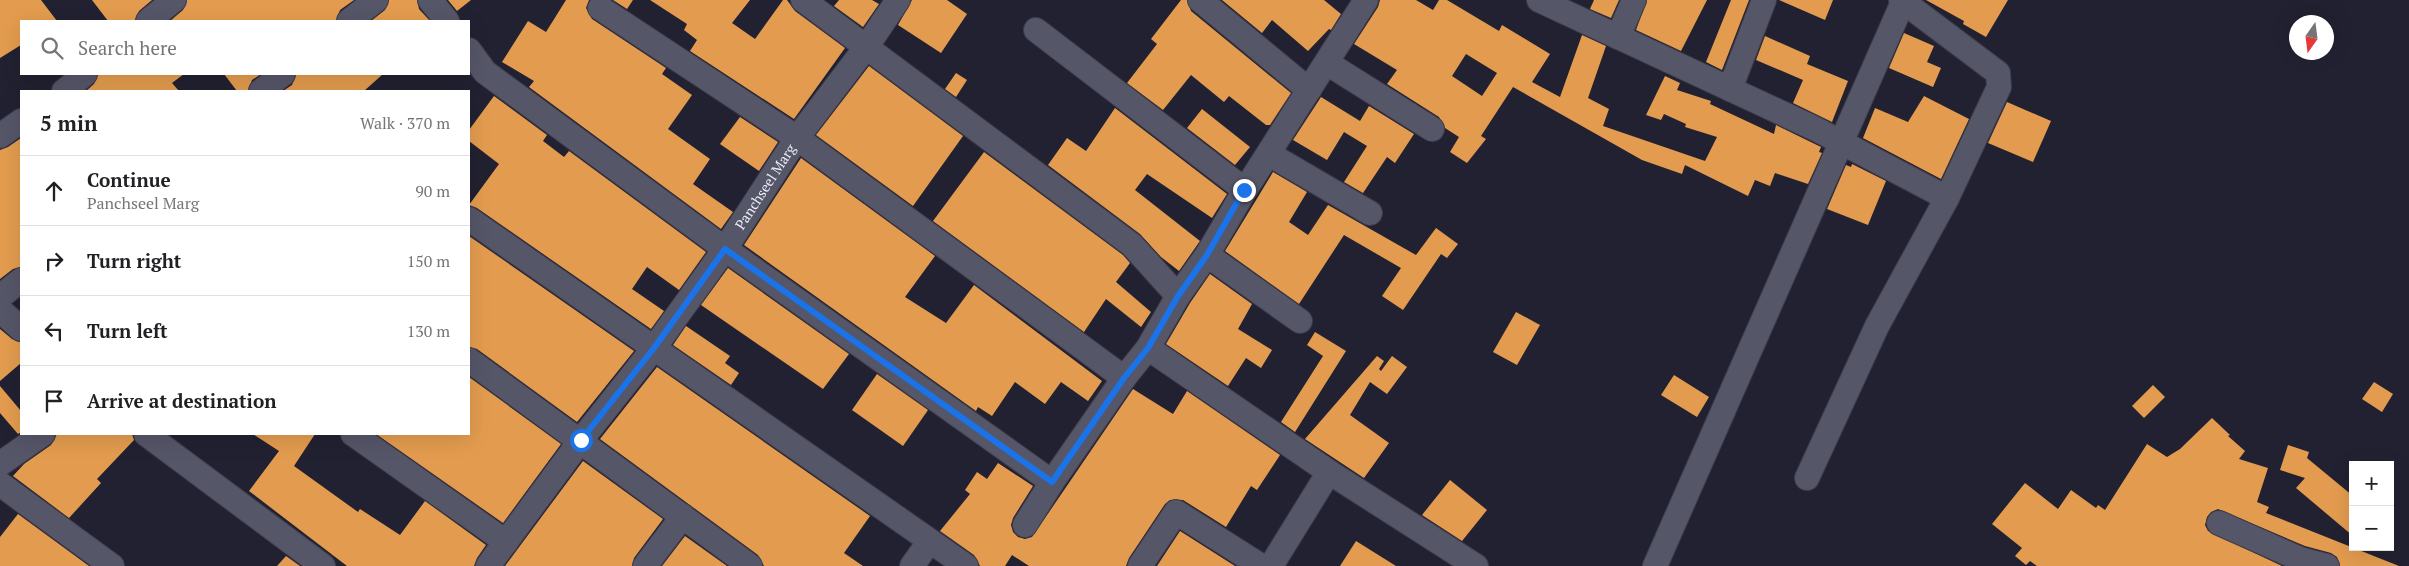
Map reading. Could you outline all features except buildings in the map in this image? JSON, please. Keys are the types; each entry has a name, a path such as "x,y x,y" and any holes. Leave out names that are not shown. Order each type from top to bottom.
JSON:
{"street":[{"path":"149,20 174,0"},
{"path":"350,20 376,0"},
{"path":"430,0 446,20"},
{"path":"802,0 867,46 1132,245 1178,296"},
{"name":"Panchseel Marg","path":"488,566 581,440 654,348 725,249 797,138 867,46 898,0"},
{"path":"1200,0 1310,90"},
{"path":"1025,526 1052,482 1124,378 1148,348 1178,296 1207,255 1244,190 1269,154 1366,0"},
{"path":"1539,0 1841,141 1948,198"},
{"path":"1618,37 1634,0"},
{"path":"1730,89 1764,0"},
{"path":"1655,566 1902,1 1998,73 1999,87 1948,198 1876,326 1807,478"},
{"path":"600,8 797,138 1124,378"},
{"path":"1036,30 1244,190"},
{"path":"470,51 485,72 725,249 1052,482"},
{"path":"1326,63 1432,129"},
{"path":"65,90 84,75"},
{"path":"262,90 282,75"},
{"path":"0,136 20,122"},
{"path":"1269,154 1370,213"},
{"path":"470,220 929,542 966,566"},
{"path":"1207,255 1300,321"},
{"path":"0,297 20,281"},
{"path":"0,310 20,328"},
{"path":"1148,348 1329,472 1476,566"},
{"path":"470,361 581,440 750,566"},
{"path":"0,464 42,435"},
{"path":"147,435 324,566"},
{"path":"354,435 506,542"},
{"path":"1271,566 1329,472"},
{"path":"0,484 112,566"},
{"path":"1140,566 1176,512 1261,566"},
{"path":"645,566 683,516"},
{"path":"2219,523 2300,559 2327,566"},
{"path":"912,566 929,542"}],"route":[{"path":"581,440 654,348 725,249 1052,482 1124,378 1148,348 1178,296 1207,255 1244,190"}]}
